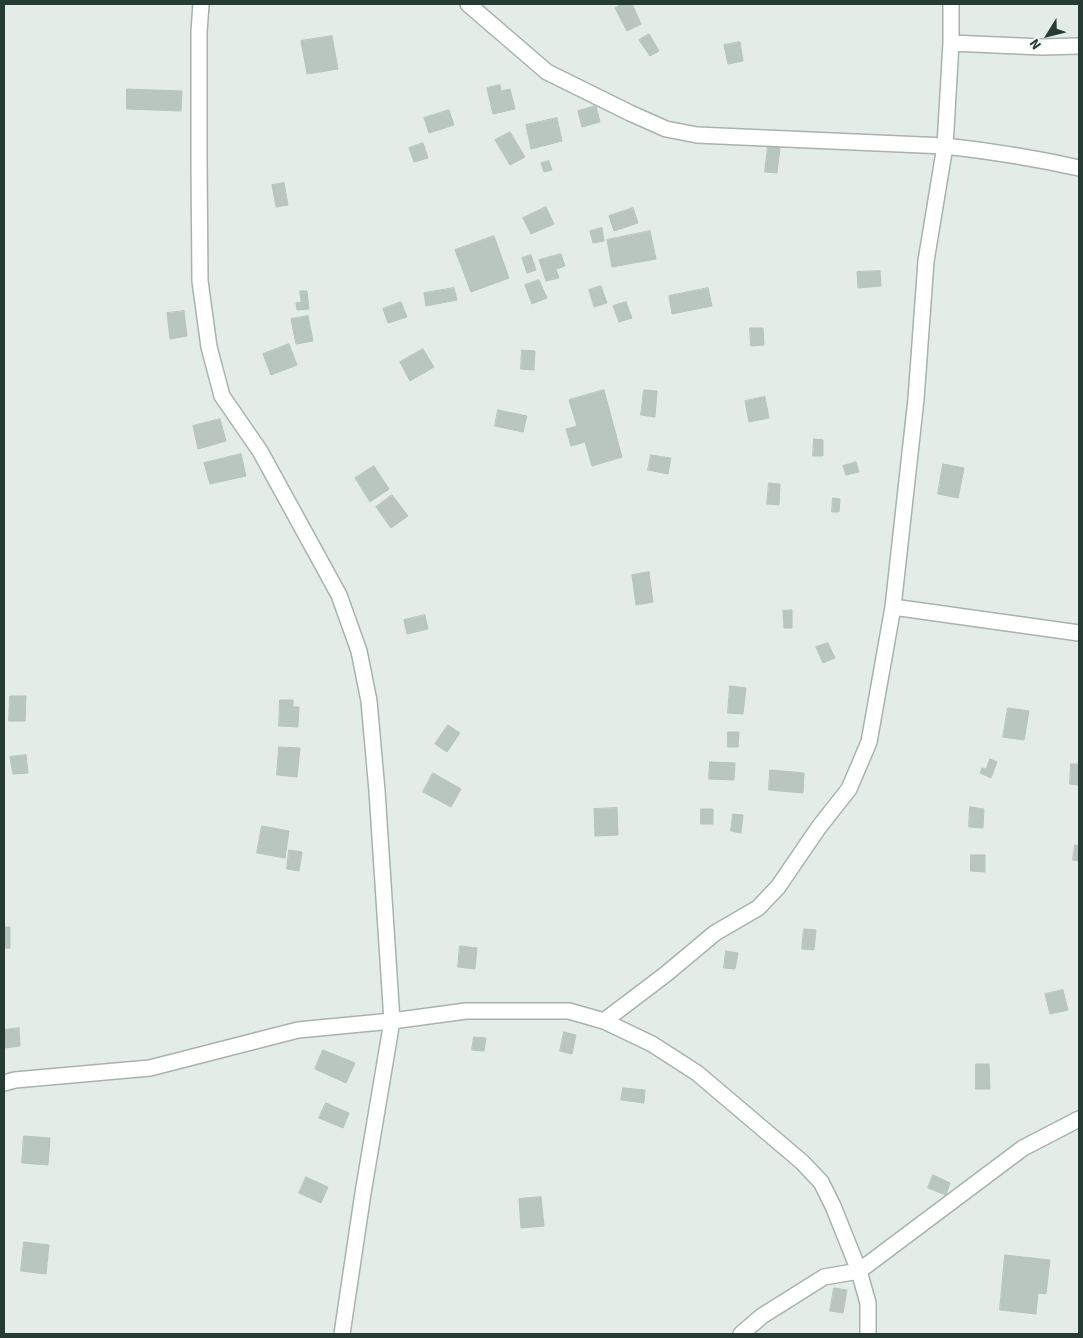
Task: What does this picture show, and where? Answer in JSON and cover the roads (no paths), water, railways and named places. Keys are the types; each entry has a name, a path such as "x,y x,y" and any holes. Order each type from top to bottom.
{"street":[{"path":"201,4 198,162 200,281 209,347 222,396 260,451 339,595 359,651 369,701 377,791 392,1021 363,1193 342,1334"},
{"path":"468,4 547,72 666,129 697,135 945,146 1038,159 1079,168"},
{"path":"604,1020 666,974 715,933 758,908 778,888 819,827 849,789 869,742 894,607 916,399 926,261 945,146 951,43 951,4"},
{"path":"951,43 1042,47 1079,46"},
{"path":"894,607 1079,633"},
{"path":"4,1083 15,1080 150,1068 298,1030 392,1021 466,1011 569,1010 604,1020 652,1044 696,1073 802,1162 821,1182 833,1206 859,1271 868,1303 868,1334"},
{"path":"741,1334 762,1316 824,1277 859,1271 1023,1148 1079,1119"}]}
